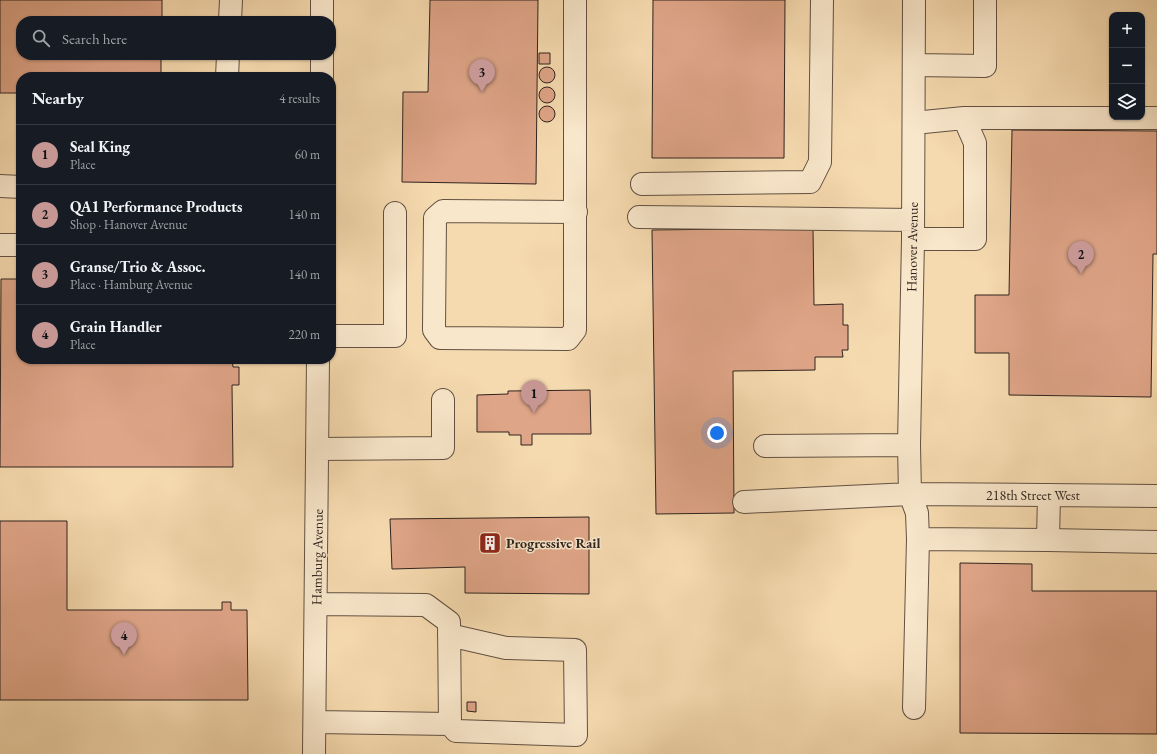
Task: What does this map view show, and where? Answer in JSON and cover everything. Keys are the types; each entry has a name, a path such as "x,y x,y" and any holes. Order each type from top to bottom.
{"street":[{"path":"230,16 231,0"},
{"path":"322,0 322,16"},
{"path":"575,0 576,212 575,330 568,339 440,338 434,330 435,218 443,211 576,212"},
{"path":"642,184 810,182 820,162 822,0"},
{"name":"Hanover Avenue","path":"914,0 913,229 909,445 910,494 917,513 918,540 914,708"},
{"path":"914,65 985,66 985,0"},
{"path":"227,72 228,60"},
{"path":"322,60 322,72"},
{"path":"914,123 964,118 1157,118"},
{"path":"639,217 913,229 975,239 975,143 964,118"},
{"path":"0,186 16,187"},
{"path":"336,336 395,336 396,214"},
{"path":"0,245 16,245"},
{"name":"Hamburg Avenue","path":"314,754 318,364"},
{"path":"318,449 443,448 443,400"},
{"path":"765,446 909,445"},
{"name":"218th Street West","path":"744,502 910,494 1157,496"},
{"path":"1048,540 1049,496"},
{"path":"918,540 1157,542"},
{"path":"316,604 426,605 449,622 449,635 450,724 456,732 576,735 575,650 506,648 449,635"},
{"path":"315,722 450,724"}],"building":[{"path":"0,0 162,0 162,16 16,16 16,60 161,60 161,72 16,72 16,93 0,93"},
{"path":"430,0 538,0 536,184 402,182 403,92 428,92"},
{"path":"653,0 785,0 784,158 652,158"},
{"path":"539,53 550,53 550,64 539,64"},
{"path":"547,67 553,69 555,75 553,81 547,83 541,81 539,75 541,69"},
{"path":"547,87 553,89 555,95 553,101 547,103 541,101 539,95 541,89"},
{"path":"547,106 554,111 555,114 550,121 547,122 540,117 539,114 544,107"},
{"path":"1012,130 1157,131 1157,254 1153,254 1151,397 1009,395 1009,353 975,353 975,295 1009,295"},
{"path":"813,228 814,305 843,304 843,325 848,325 848,350 842,350 843,357 815,357 815,370 733,371 734,513 656,514 652,230"},
{"path":"1,279 16,279 16,364 233,364 233,367 239,367 239,385 232,385 233,467 0,467"},
{"path":"590,390 591,434 532,434 532,445 521,445 521,435 509,435 509,432 477,432 477,395 508,394 508,391"},
{"name":"Progressive Rail","path":"589,517 589,594 465,593 465,567 392,569 390,519"},
{"path":"0,521 67,521 67,610 222,610 222,602 231,602 231,610 247,610 248,700 0,700"},
{"path":"960,563 1032,564 1032,591 1157,591 1157,734 960,733"},
{"path":"467,702 476,702 476,712 467,711"}],"place":[{"name":"Granse/Trio & Assoc.","path":"482,92"},
{"name":"QA1 Performance Products","path":"1081,274"},
{"name":"Seal King","path":"534,413"},
{"name":"Progressive Rail","path":"490,543"},
{"name":"Grain Handler","path":"124,655"}]}
